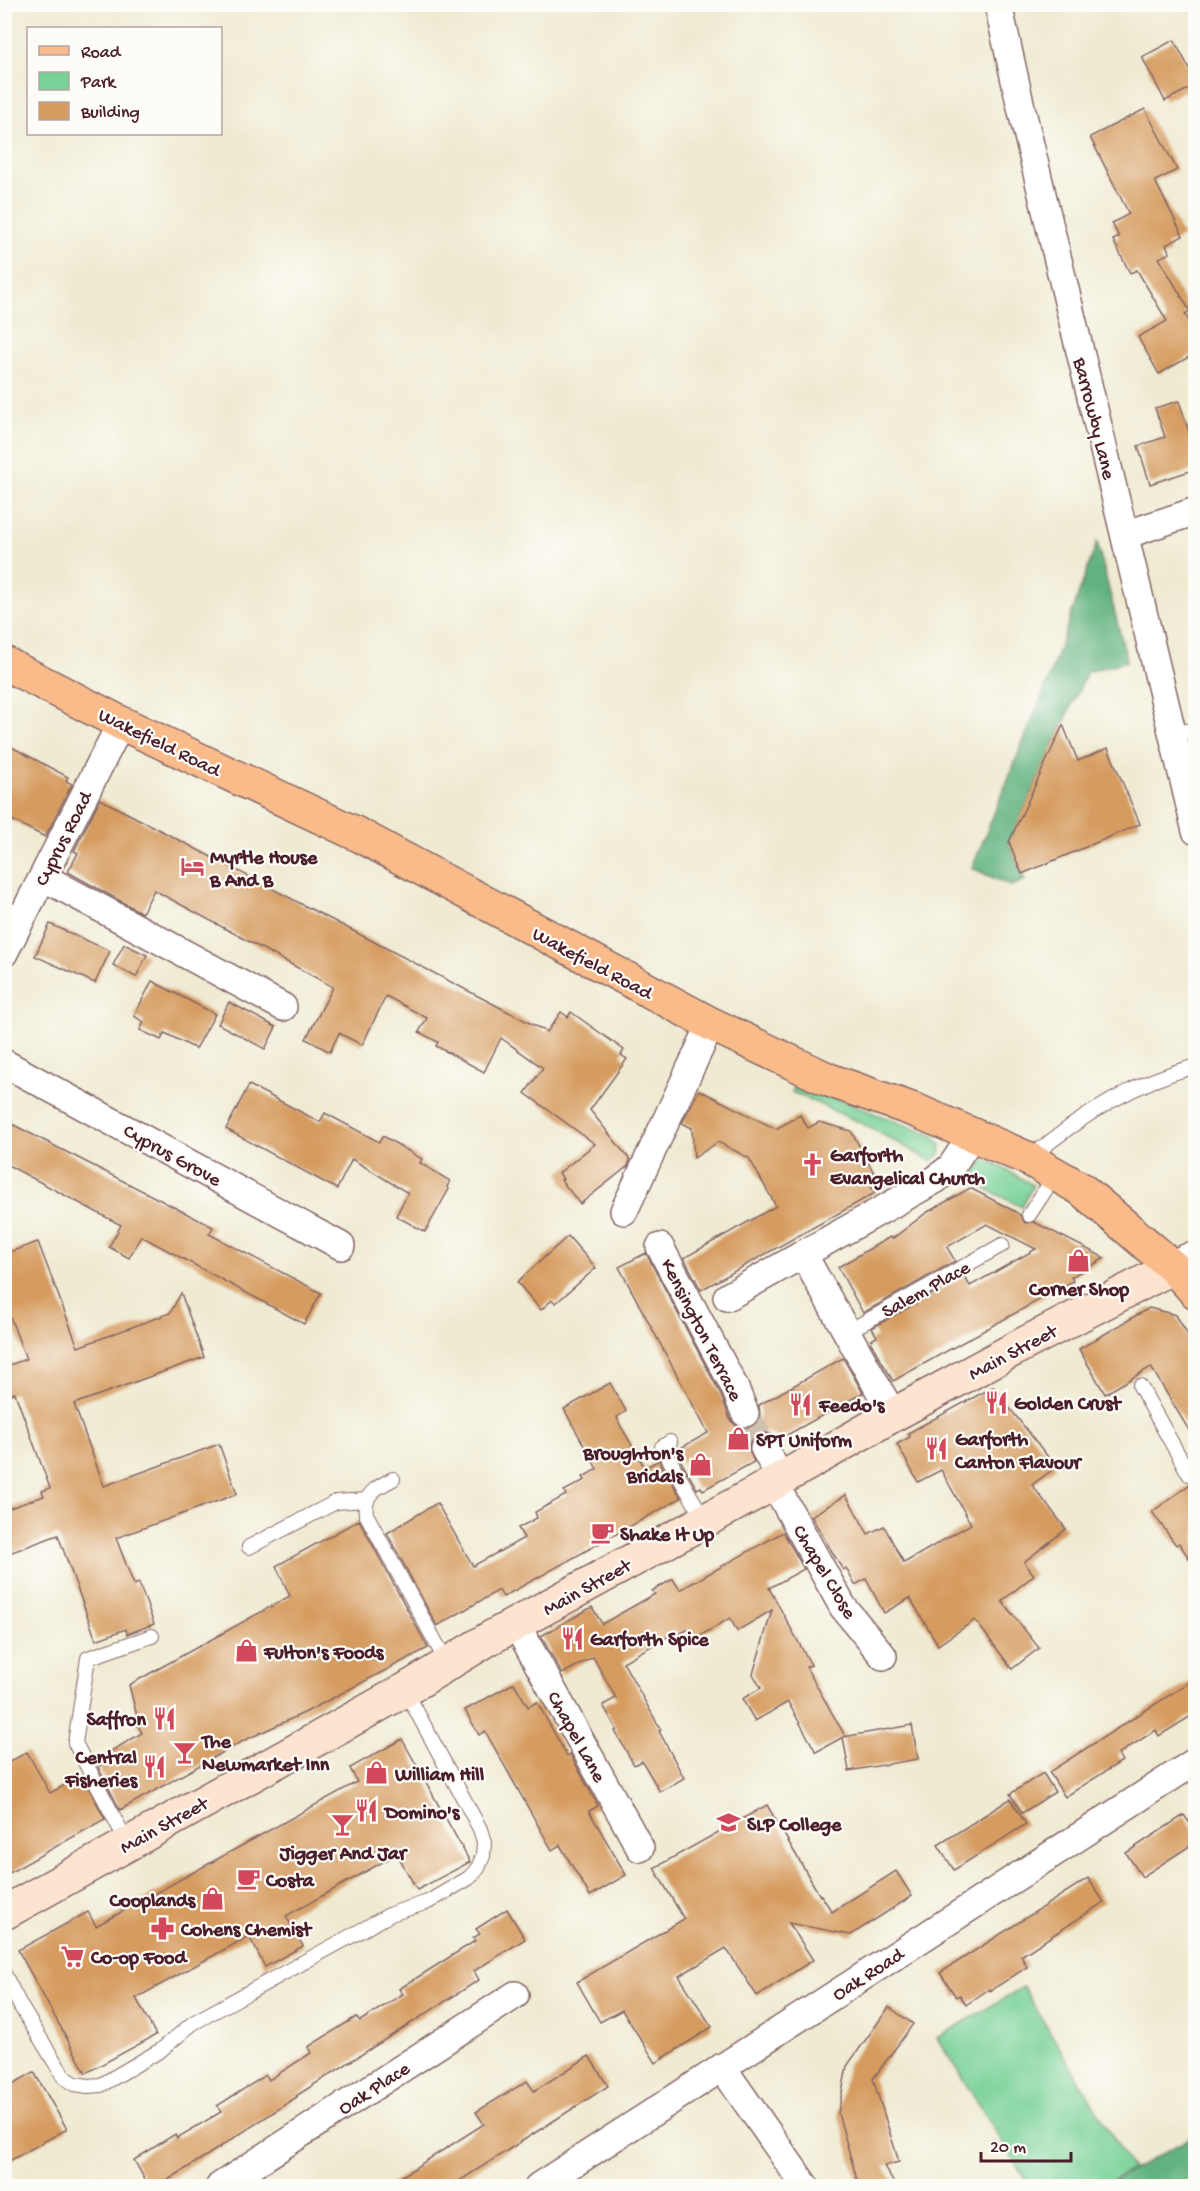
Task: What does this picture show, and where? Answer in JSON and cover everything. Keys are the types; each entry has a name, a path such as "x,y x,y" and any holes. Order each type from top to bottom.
{"main road":[{"name":"Wakefield Road","path":"4,663 120,723 359,835 711,1024 829,1080 917,1111 1042,1167 1081,1189 1184,1262 1196,1292"},
{"name":"Main Street","path":"4,1913 405,1689 516,1624 778,1481 893,1415 1020,1346 1184,1262"}],"street":[{"name":"Barrowby Lane","path":"998,4 1125,535 1184,732 1196,831"},
{"path":"1125,535 1196,512"},
{"name":"Cyprus Road","path":"4,953 14,912 43,877 120,723"},
{"path":"43,877 283,1007"},
{"path":"624,1211 711,1024"},
{"name":"Cyprus Grove","path":"4,1063 341,1246"},
{"path":"727,1297 935,1180 951,1167 972,1134"},
{"name":"Kensington Terrace","path":"660,1247 734,1386 745,1413"},
{"path":"803,1254 893,1415"},
{"path":"764,1448 778,1481"},
{"name":"Chapel Close","path":"778,1481 843,1607 883,1656"},
{"name":"Chapel Lane","path":"516,1624 640,1848"},
{"name":"Oak Road","path":"539,2187 1196,1761"},
{"name":"Oak Place","path":"229,2184 515,1995"},
{"path":"722,2067 805,2187"}],"lane":[{"path":"1029,1215 1042,1167 1060,1132 1089,1113 1152,1081 1196,1066"},
{"name":"Salem Place","path":"847,1332 1002,1245"},
{"path":"1140,1386 1189,1474 1196,1468"},
{"path":"670,1443 662,1447 705,1521"},
{"path":"393,1479 375,1488 367,1500 365,1507 369,1521 447,1663"},
{"path":"249,1547 336,1502 367,1500"},
{"path":"128,1844 75,1743 88,1658 152,1636"},
{"path":"4,1974 21,2007 64,2077 75,2084 101,2085 161,2050 193,2023 391,1914 428,1902 470,1878 478,1868 483,1856 484,1842 480,1829 405,1689"}],"green space":[{"path":"1097,542 1127,661 1087,672 1009,842 1025,880 1011,886 972,868 1047,683"},
{"path":"795,1083 934,1136 941,1145 940,1154 931,1161 861,1123 792,1092"},
{"path":"989,1160 1033,1185 1022,1207 970,1181 981,1163"},
{"path":"1023,1987 1132,2169 1104,2186 1030,2186 937,2038"},
{"path":"1195,2135 1195,2175 1176,2186 1104,2186"}],"building":[{"path":"1174,40 1196,85 1165,101 1142,57"},
{"path":"1145,109 1177,170 1155,181 1183,236 1166,245 1170,253 1159,258 1190,311 1185,314 1196,332 1196,353 1159,374 1138,337 1167,321 1137,270 1130,273 1113,240 1119,237 1112,223 1129,214 1090,137"},
{"path":"1179,401 1189,432 1196,430 1196,469 1150,484 1138,446 1165,437 1155,408"},
{"path":"1063,725 1078,761 1108,748 1140,824 1022,874 1009,842"},
{"path":"4,743 68,777 66,781 72,784 45,837 4,816"},
{"path":"100,799 547,1032 561,1012 568,1017 571,1012 624,1050 621,1055 627,1059 590,1110 630,1160 628,1166 580,1204 561,1180 563,1179 559,1173 595,1144 525,1093 543,1068 501,1038 484,1072 436,1046 438,1042 419,1032 427,1018 386,996 362,1045 339,1033 330,1052 306,1039 333,987 154,890 142,913 68,872 78,853 74,851"},
{"path":"50,924 110,951 95,983 35,956"},
{"path":"124,944 147,955 136,977 113,965"},
{"path":"152,981 215,1014 196,1049 165,1033 161,1040 140,1030 144,1022 134,1016"},
{"path":"229,1002 276,1027 265,1049 218,1024"},
{"path":"249,1085 320,1122 325,1113 379,1142 383,1136 422,1159 420,1163 450,1181 447,1187 449,1189 425,1232 396,1216 408,1193 352,1159 337,1189 226,1129"},
{"path":"699,1090 776,1129 800,1115 808,1128 819,1122 851,1131 879,1182 871,1187 875,1193 701,1290 684,1258 776,1206 749,1158 718,1142 694,1158 692,1128 682,1123"},
{"path":"4,1120 213,1227 209,1234 321,1293 304,1324 141,1236 129,1258 109,1247 121,1225 4,1163"},
{"path":"970,1188 1014,1211 1025,1223 1034,1222 1105,1258 1071,1277 1073,1281 893,1381 871,1343 871,1340 877,1337 872,1328 964,1276 970,1286 1036,1249 987,1224 947,1247 955,1261 863,1313 838,1267 890,1237 892,1239 926,1213"},
{"path":"568,1236 596,1268 556,1303 552,1300 541,1310 517,1282"},
{"path":"38,1242 78,1347 170,1313 181,1293 204,1357 74,1404 104,1486 219,1444 237,1494 116,1538 134,1585 139,1583 154,1624 127,1634 126,1629 96,1640 58,1535 4,1555 4,1510 44,1496 42,1491 50,1488 15,1393 4,1396 4,1367 26,1359 4,1301 4,1254"},
{"path":"646,1253 720,1393 730,1419 736,1426 743,1429 751,1427 757,1423 760,1416 759,1405 843,1358 863,1393 778,1440 765,1432 756,1435 751,1439 748,1447 754,1462 703,1490 701,1487 697,1489 675,1451 708,1433 619,1267"},
{"path":"1149,1308 1176,1315 1196,1348 1196,1442 1151,1367 1105,1394 1079,1349"},
{"path":"610,1383 626,1411 617,1417 619,1423 645,1468 659,1460 681,1498 503,1597 499,1590 437,1626 387,1533 437,1503 473,1566 524,1538 518,1528 537,1518 535,1512 566,1495 564,1491 585,1480 583,1477 597,1469 564,1409"},
{"path":"993,1387 1056,1467 1032,1485 1066,1529 1024,1562 1034,1575 1002,1601 1039,1648 1012,1669 975,1620 938,1645 910,1598 884,1613 866,1579 855,1585 846,1568 843,1570 811,1516 846,1495 868,1534 884,1526 904,1563 971,1524 941,1470 918,1482 897,1444 910,1437 908,1433"},
{"path":"1196,1480 1196,1569 1179,1543 1176,1545 1152,1512"},
{"path":"359,1520 428,1648 304,1713 243,1741 120,1810 98,1767 104,1763 101,1757 142,1733 134,1718 137,1716 129,1685 290,1596 276,1566"},
{"path":"783,1532 804,1569 769,1588 811,1665 806,1667 845,1736 816,1752 788,1702 755,1721 742,1699 761,1688 753,1674 772,1610 737,1631 730,1618 695,1639 689,1629 677,1635 676,1632 623,1662 661,1730 659,1731 684,1778 660,1792 642,1761 634,1765 615,1731 617,1730 603,1705 616,1698 593,1657 562,1674 541,1636 592,1607 602,1624 655,1594 652,1591 673,1579 680,1590"},
{"path":"1196,1678 1196,1713 1159,1736 1156,1730 1118,1754 1122,1761 1065,1797 1049,1772"},
{"path":"514,1683 528,1707 537,1702 567,1756 570,1754 598,1806 589,1811 626,1875 590,1896 560,1845 552,1850 485,1731 479,1735 465,1710"},
{"path":"912,1725 918,1759 849,1771 843,1737"},
{"path":"402,1739 470,1862 417,1890 397,1854 286,1916 303,1946 265,1967 249,1936 136,1998 156,2035 86,2073 18,1950 88,1912 96,1926 357,1782 350,1768"},
{"path":"27,1752 50,1793 82,1776 105,1819 4,1876 4,1765"},
{"path":"1043,1773 1055,1792 1022,1813 1010,1794"},
{"path":"1010,1799 1026,1824 954,1870 938,1845"},
{"path":"767,1805 820,1896 832,1912 896,1871 912,1896 851,1935 789,1923 813,1960 757,1996 726,1948 679,1976 712,2027 656,2063 622,2010 600,2022 577,1982 684,1919 654,1868"},
{"path":"1184,1815 1196,1832 1196,1842 1142,1877 1126,1853"},
{"path":"1088,1878 1104,1902 1021,1956 1027,1967 990,1991 989,1989 966,2005 960,1995 956,1997 940,1973"},
{"path":"507,1909 525,1939 474,1971 479,1980 157,2187 149,2187 134,2160 175,2134 177,2138 221,2112 217,2106 266,2075 269,2080 311,2053 308,2047 356,2017 360,2021 403,1994 399,1989 475,1941 473,1938 480,1934 476,1929"},
{"path":"889,2007 913,2024 873,2079 899,2162 884,2166 896,2187 859,2187 838,2113 847,2066"},
{"path":"589,2056 608,2086 450,2187 385,2187 484,2124 476,2112 527,2081 534,2091"},
{"path":"34,2072 67,2129 4,2164 4,2089"}],"tunnel":[{"path":"745,1413 764,1448"}],"place":[{"name":"Myrtle House B And B","path":"192,867"},
{"name":"Garforth Evangelical Church","path":"812,1165"},
{"name":"Corner Shop","path":"1079,1261"},
{"name":"Golden Crust","path":"996,1402"},
{"name":"Feedo's","path":"801,1404"},
{"name":"SPT Uniform","path":"738,1439"},
{"name":"Garforth Canton Flavour","path":"937,1449"},
{"name":"Broughton's Bridals","path":"701,1464"},
{"name":"Shake It Up","path":"602,1533"},
{"name":"Garforth Spice","path":"572,1638"},
{"name":"Fulton's Foods","path":"246,1651"},
{"name":"Saffron","path":"164,1718"},
{"name":"The Newmarket Inn","path":"184,1752"},
{"name":"Central Fisheries","path":"155,1767"},
{"name":"William Hill","path":"377,1773"},
{"name":"Domino's","path":"367,1811"},
{"name":"SLP College","path":"729,1823"},
{"name":"Jigger And Jar","path":"343,1825"},
{"name":"Costa","path":"248,1879"},
{"name":"Cooplands","path":"213,1899"},
{"name":"Cohens Chemist","path":"163,1928"},
{"name":"Co-op Food","path":"73,1956"}]}
